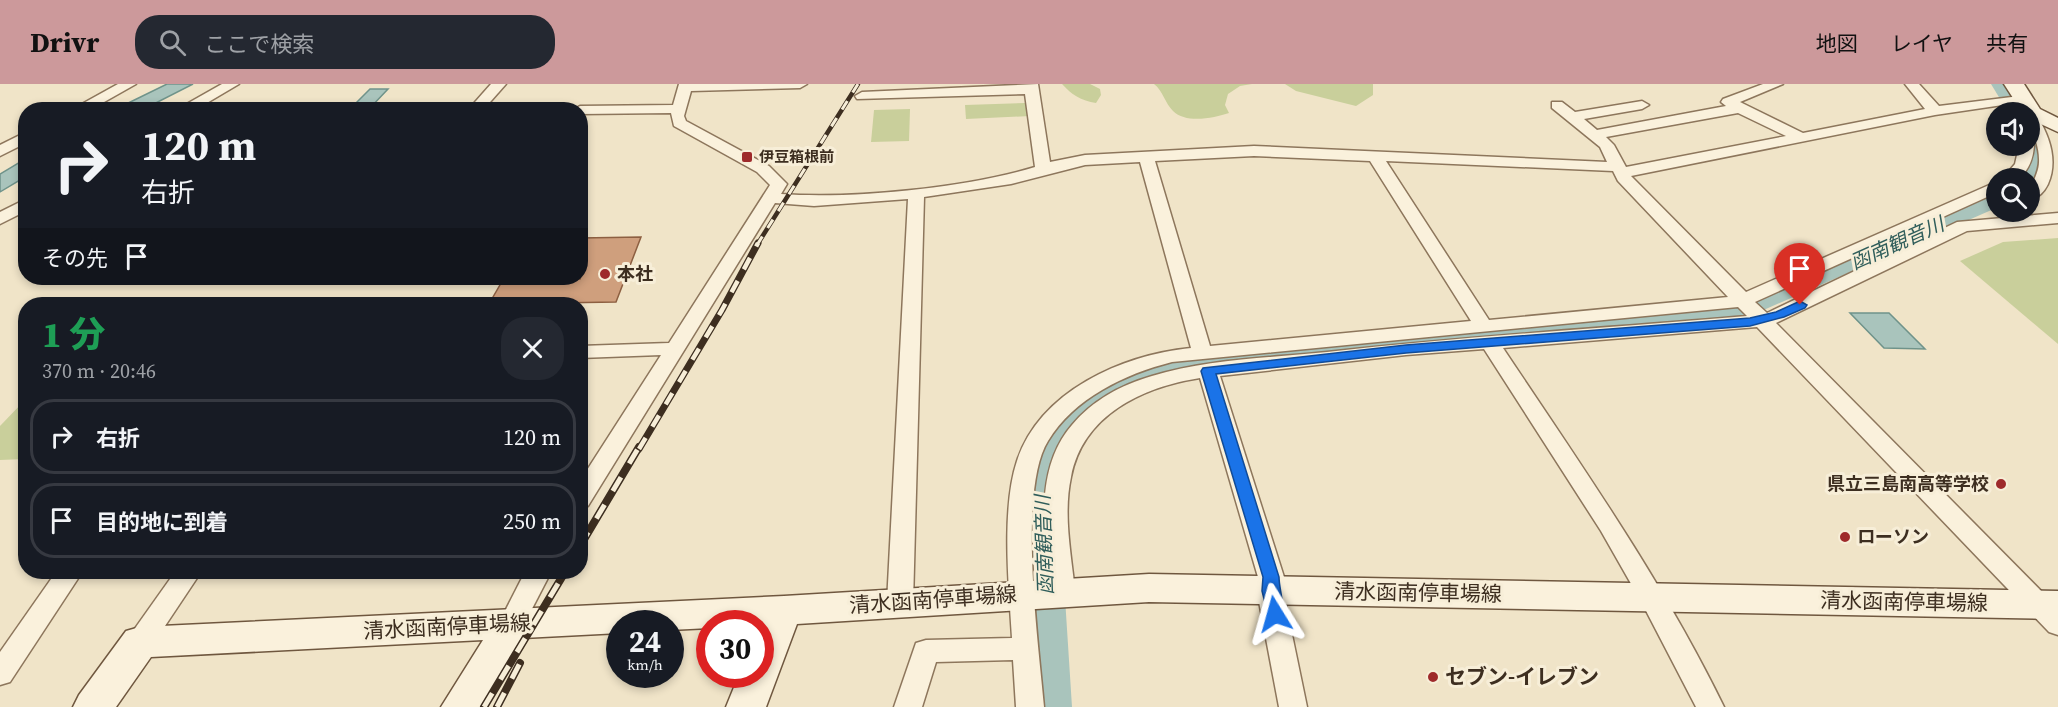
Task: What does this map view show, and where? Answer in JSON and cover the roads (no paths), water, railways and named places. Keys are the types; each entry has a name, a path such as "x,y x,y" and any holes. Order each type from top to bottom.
{"main road":[{"path":"2040,115 2058,126"},
{"name":"清水函南停車場線","path":"140,642 784,610 1044,592 1145,588 1653,598 2052,611"},
{"path":"774,635 784,610"},
{"path":"461,707 487,669 512,623"},
{"path":"93,707 140,642"},
{"path":"747,707 754,688"}],"street":[{"path":"94,102 129,84"},
{"path":"198,102 232,84"},
{"path":"482,102 499,84"},
{"path":"588,487 779,184 763,170 679,123 679,109 686,85 800,84"},
{"path":"1776,84 1728,102 1802,138"},
{"path":"1912,84 1935,111"},
{"path":"862,96 1032,87 1043,169"},
{"path":"1642,105 1564,111 1595,135 1611,151 1619,170 1742,301 2052,611"},
{"path":"1595,135 1740,108"},
{"path":"771,198 814,201 916,193 1011,179 1085,160 1254,151 1619,170 1802,138 1935,111 1986,108"},
{"path":"588,110 679,109"},
{"path":"2040,132 2053,155 2054,166 2040,187"},
{"path":"0,151 18,141"},
{"path":"1146,157 1205,362 1271,577 1270,591 1293,707"},
{"path":"1375,157 1653,598 1710,707"},
{"path":"1030,707 1027,649 1044,592 1057,533 1036,442 1070,402 1124,368 1171,356 1205,362 1487,334 1742,301 1986,191"},
{"path":"900,603 916,193"},
{"path":"0,219 18,209"},
{"path":"1487,334 1762,321 1780,315 1986,216"},
{"path":"1969,225 2058,218"},
{"path":"588,352 674,349"},
{"path":"1044,592 1021,497 1064,457 1072,442 1104,406 1143,384 1185,373 1205,362"},
{"path":"0,674 65,579"},
{"path":"140,642 183,579"},
{"path":"512,623 534,579"},
{"path":"909,707 926,651 1027,649"}],"water":[{"path":"167,84 193,84 158,102 130,102"},
{"path":"370,89 388,89 376,102 357,102"},
{"path":"18,163 18,181 0,192 0,174"},
{"path":"1850,313 1889,313 1925,349 1884,348"}],"waterway":[{"name":"函南観音川","path":"2002,84 2013,102"},
{"name":"函南観音川","path":"2036,168 2038,156"},
{"name":"函南観音川","path":"1050,707 1040,489 1053,451 1071,419 1094,398 1140,375 1188,364 1741,311 1986,203"}],"railway":[{"path":"757,245 858,84"},
{"path":"639,449 722,310 758,243"},
{"path":"588,533 639,447"},
{"path":"484,707 561,579"},
{"path":"497,707 520,663"}],"place":[{"name":"伊豆箱根前","path":"747,157"},
{"name":"本社","path":"605,274"},
{"name":"県立三島南高等学校","path":"2001,484"},
{"name":"ローソン","path":"1845,537"},
{"name":"セブン-イレブン","path":"1433,677"}]}
